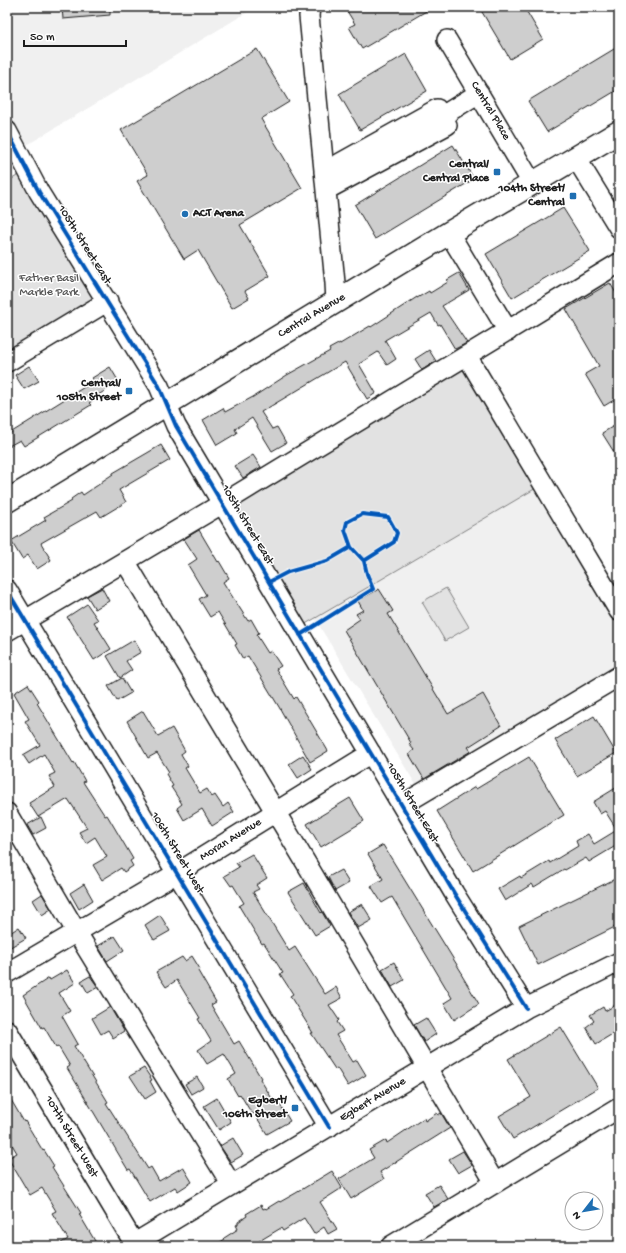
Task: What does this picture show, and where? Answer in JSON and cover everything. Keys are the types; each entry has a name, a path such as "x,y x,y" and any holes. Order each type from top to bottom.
{"main road":[{"name":"Central Avenue","path":"7,501 449,233 619,132"}],"street":[{"path":"310,7 309,16 336,302"},
{"name":"Central Place","path":"447,40 532,183"},
{"path":"325,181 437,109 442,116 479,93"},
{"name":"105th Street East","path":"7,131 39,192 108,301 159,386 176,426 458,899 526,1008"},
{"path":"576,158 619,228"},
{"path":"449,233 508,331"},
{"path":"7,631 223,504 619,263"},
{"path":"7,362 108,301"},
{"path":"467,356 619,611"},
{"path":"125,561 275,813 312,872 495,1183"},
{"name":"106th Street West","path":"7,590 329,1127"},
{"path":"402,805 619,676"},
{"name":"Moran Avenue","path":"7,973 76,931 177,873 371,753"},
{"path":"7,813 76,931 232,1184"},
{"name":"Egbert Avenue","path":"132,1245 526,1008 619,962"},
{"name":"107th Street West","path":"7,1030 132,1245"},
{"path":"391,1246 619,1108"}],"shaded area":[{"path":"7,7 256,7 7,157"},
{"path":"539,482 619,616 619,671 419,790 314,617"}],"green space":[{"name":"Father Basil Markle Park","path":"27,170 108,301 7,362 7,182"},
{"path":"467,356 543,484 297,629 225,508"},
{"path":"446,588 469,627 445,641 422,602"}],"building":[{"path":"62,7 110,7 110,15 63,19"},
{"path":"353,7 433,7 362,49 349,27 355,24 347,11"},
{"path":"479,7 524,7 543,39 510,59"},
{"path":"619,46 619,89 547,132 528,101"},
{"path":"257,49 289,102 261,119 302,188 240,225 270,276 245,291 249,298 232,308 198,250 184,259 137,181 148,175 121,130"},
{"path":"406,54 427,91 360,130 339,94"},
{"path":"453,145 474,179 375,239 355,205"},
{"path":"563,208 590,251 512,298 486,254"},
{"path":"459,273 469,290 442,306 467,343 455,349 440,324 438,325 431,313 385,340 396,359 387,365 378,352 359,364 376,393 367,399 345,362 261,412 272,429 277,427 286,443 272,451 252,418 235,429 237,433 217,445 203,420 223,408 225,412 253,397 287,375 330,351 329,349 370,326 371,327 417,297 429,291 430,293"},
{"path":"610,283 619,298 619,397 604,406 585,374 599,366 566,309"},
{"path":"429,350 436,361 422,370 415,359"},
{"path":"29,366 39,381 24,389 15,375"},
{"path":"110,367 119,382 95,397 96,398 89,403 91,405 24,446 20,440 7,447 7,435 94,381 92,378"},
{"path":"619,423 619,460 602,433"},
{"path":"161,445 170,460 119,490 126,502 101,517 97,511 41,543 51,560 37,569 28,555 22,559 11,541 46,520 44,517 72,501 71,499 81,492 83,495 113,473"},
{"path":"253,455 261,467 243,478 235,466"},
{"path":"199,530 229,578 223,582 248,621 251,619 259,633 256,634 268,653 271,651 281,666 276,669 294,699 296,697 328,751 310,762 248,656 243,659 235,645 237,644 218,612 210,617 199,599 206,595 188,565 197,559 184,539"},
{"path":"102,588 109,601 95,609 87,596"},
{"path":"379,589 393,611 388,614 448,714 483,694 501,726 468,747 471,751 424,779 409,754 414,750 409,744 411,743 344,630 360,619 356,614 363,610 358,601"},
{"path":"87,604 98,620 94,622 111,649 94,660 67,617"},
{"path":"134,640 141,652 126,661 132,670 120,678 107,656"},
{"path":"122,678 131,693 117,701 108,686"},
{"path":"28,684 39,701 37,703 85,781 83,782 105,816 107,815 133,859 130,861 133,866 124,872 121,868 102,880 93,865 107,857 95,837 86,843 79,832 87,828 68,799 38,817 29,803 55,787 49,776 55,773 44,754 29,764 23,755 40,745 25,721 29,719 14,693"},
{"path":"143,711 158,736 172,728 185,751 181,754 188,766 185,768 200,793 207,789 212,797 215,795 223,807 228,803 234,812 212,826 202,809 184,820 177,808 182,804 171,787 173,786 166,774 169,772 157,753 148,758 127,721"},
{"path":"594,716 616,753 577,776 555,740"},
{"path":"303,755 312,769 298,778 289,764"},
{"path":"529,757 564,815 473,871 437,811 475,787 476,789"},
{"path":"619,786 619,844 589,862 586,858 534,887 532,884 505,901 498,889 520,876 521,878 549,861 550,863 578,846 576,841 588,834 594,844 617,830 605,811 600,814 593,802"},
{"path":"350,798 364,821 321,847 307,824"},
{"path":"41,817 46,828 33,835 27,825"},
{"path":"383,845 462,973 461,974 479,1004 454,1020 444,1003 452,998 392,897 382,903 371,886 383,879 368,854"},
{"path":"252,854 267,878 256,885 259,889 253,892 289,951 295,947 325,994 336,987 342,998 329,1005 339,1020 337,1022 343,1031 336,1035 353,1062 357,1060 366,1075 348,1086 337,1068 335,1069 311,1033 313,1033 290,996 293,994 280,974 283,973 264,943 262,944 239,906 244,903 233,885 231,886 224,876 239,867 236,863"},
{"path":"341,870 349,883 335,891 328,877"},
{"path":"619,877 619,925 538,965 519,926"},
{"path":"304,883 330,926 315,935 288,892"},
{"path":"84,884 93,900 79,909 70,893"},
{"path":"42,894 51,909 42,915 33,900"},
{"path":"362,904 372,920 358,928 348,912"},
{"path":"160,915 170,931 154,940 145,925"},
{"path":"19,927 26,938 7,949 7,935"},
{"path":"115,936 124,950 107,961 98,946"},
{"path":"192,956 200,969 198,971 216,1002 211,1005 234,1044 239,1041 276,1105 279,1103 290,1121 267,1134 254,1113 252,1114 240,1094 238,1096 228,1079 236,1074 224,1054 207,1064 198,1050 211,1041 198,1019 200,1018 177,980 166,987 156,972 182,957 185,961"},
{"path":"394,962 404,980 392,987 382,969"},
{"path":"67,970 75,983 59,993 70,1011 62,1016 78,1044 74,1046 108,1102 106,1103 148,1169 151,1167 159,1181 183,1167 192,1182 178,1191 175,1187 150,1202 130,1169 128,1170 67,1068 70,1066 58,1046 56,1047 44,1027 42,1028 23,995 49,978 50,980"},
{"path":"90,976 98,987 88,993 81,981"},
{"path":"619,1003 619,1030 596,1044 586,1027 594,1021 590,1015 603,1007 605,1011"},
{"path":"110,1007 124,1031 113,1038 108,1030 101,1034 92,1018"},
{"path":"426,1018 436,1034 424,1042 414,1025"},
{"path":"561,1027 598,1088 513,1139 499,1116 531,1097 508,1059"},
{"path":"144,1068 152,1080 150,1081 156,1092 145,1099 130,1076"},
{"path":"197,1077 203,1087 191,1094 185,1084"},
{"path":"7,1093 24,1122 25,1121 54,1166 52,1167 81,1213 79,1214 98,1246 56,1246 68,1239 52,1213 56,1211 42,1188 30,1195 8,1158 17,1153 7,1136"},
{"path":"217,1098 231,1122 219,1130 204,1106"},
{"path":"437,1113 438,1115 441,1113 450,1128 380,1172 384,1179 351,1199 339,1179 374,1158 369,1150 386,1140 387,1143 424,1118 425,1121"},
{"path":"233,1138 243,1155 231,1162 220,1146"},
{"path":"463,1151 472,1165 458,1173 449,1159"},
{"path":"332,1171 342,1188 320,1202 337,1229 328,1234 324,1227 314,1234 304,1218 283,1231 281,1228 251,1246 214,1246 238,1229 236,1225 247,1216 246,1214 261,1205 263,1209 266,1209 279,1201 280,1202"},
{"path":"439,1185 448,1199 434,1207 425,1193"}],"cycle path":[{"path":"7,131 39,192 159,386 176,426 454,893 526,1008"},
{"path":"269,582 288,572 327,561 351,547 345,530 347,522 362,514 388,517 397,533 394,542 364,561 351,547"},
{"path":"300,635 373,589 364,561"},
{"path":"7,590 329,1127"}],"place":[{"name":"Central/ Central Place","path":"497,172"},
{"name":"104th Street/ Central","path":"573,196"},
{"name":"ACT Arena","path":"185,214"},
{"name":"Central/ 105th Street","path":"129,391"},
{"name":"Egbert/ 106th Street","path":"295,1108"}]}
